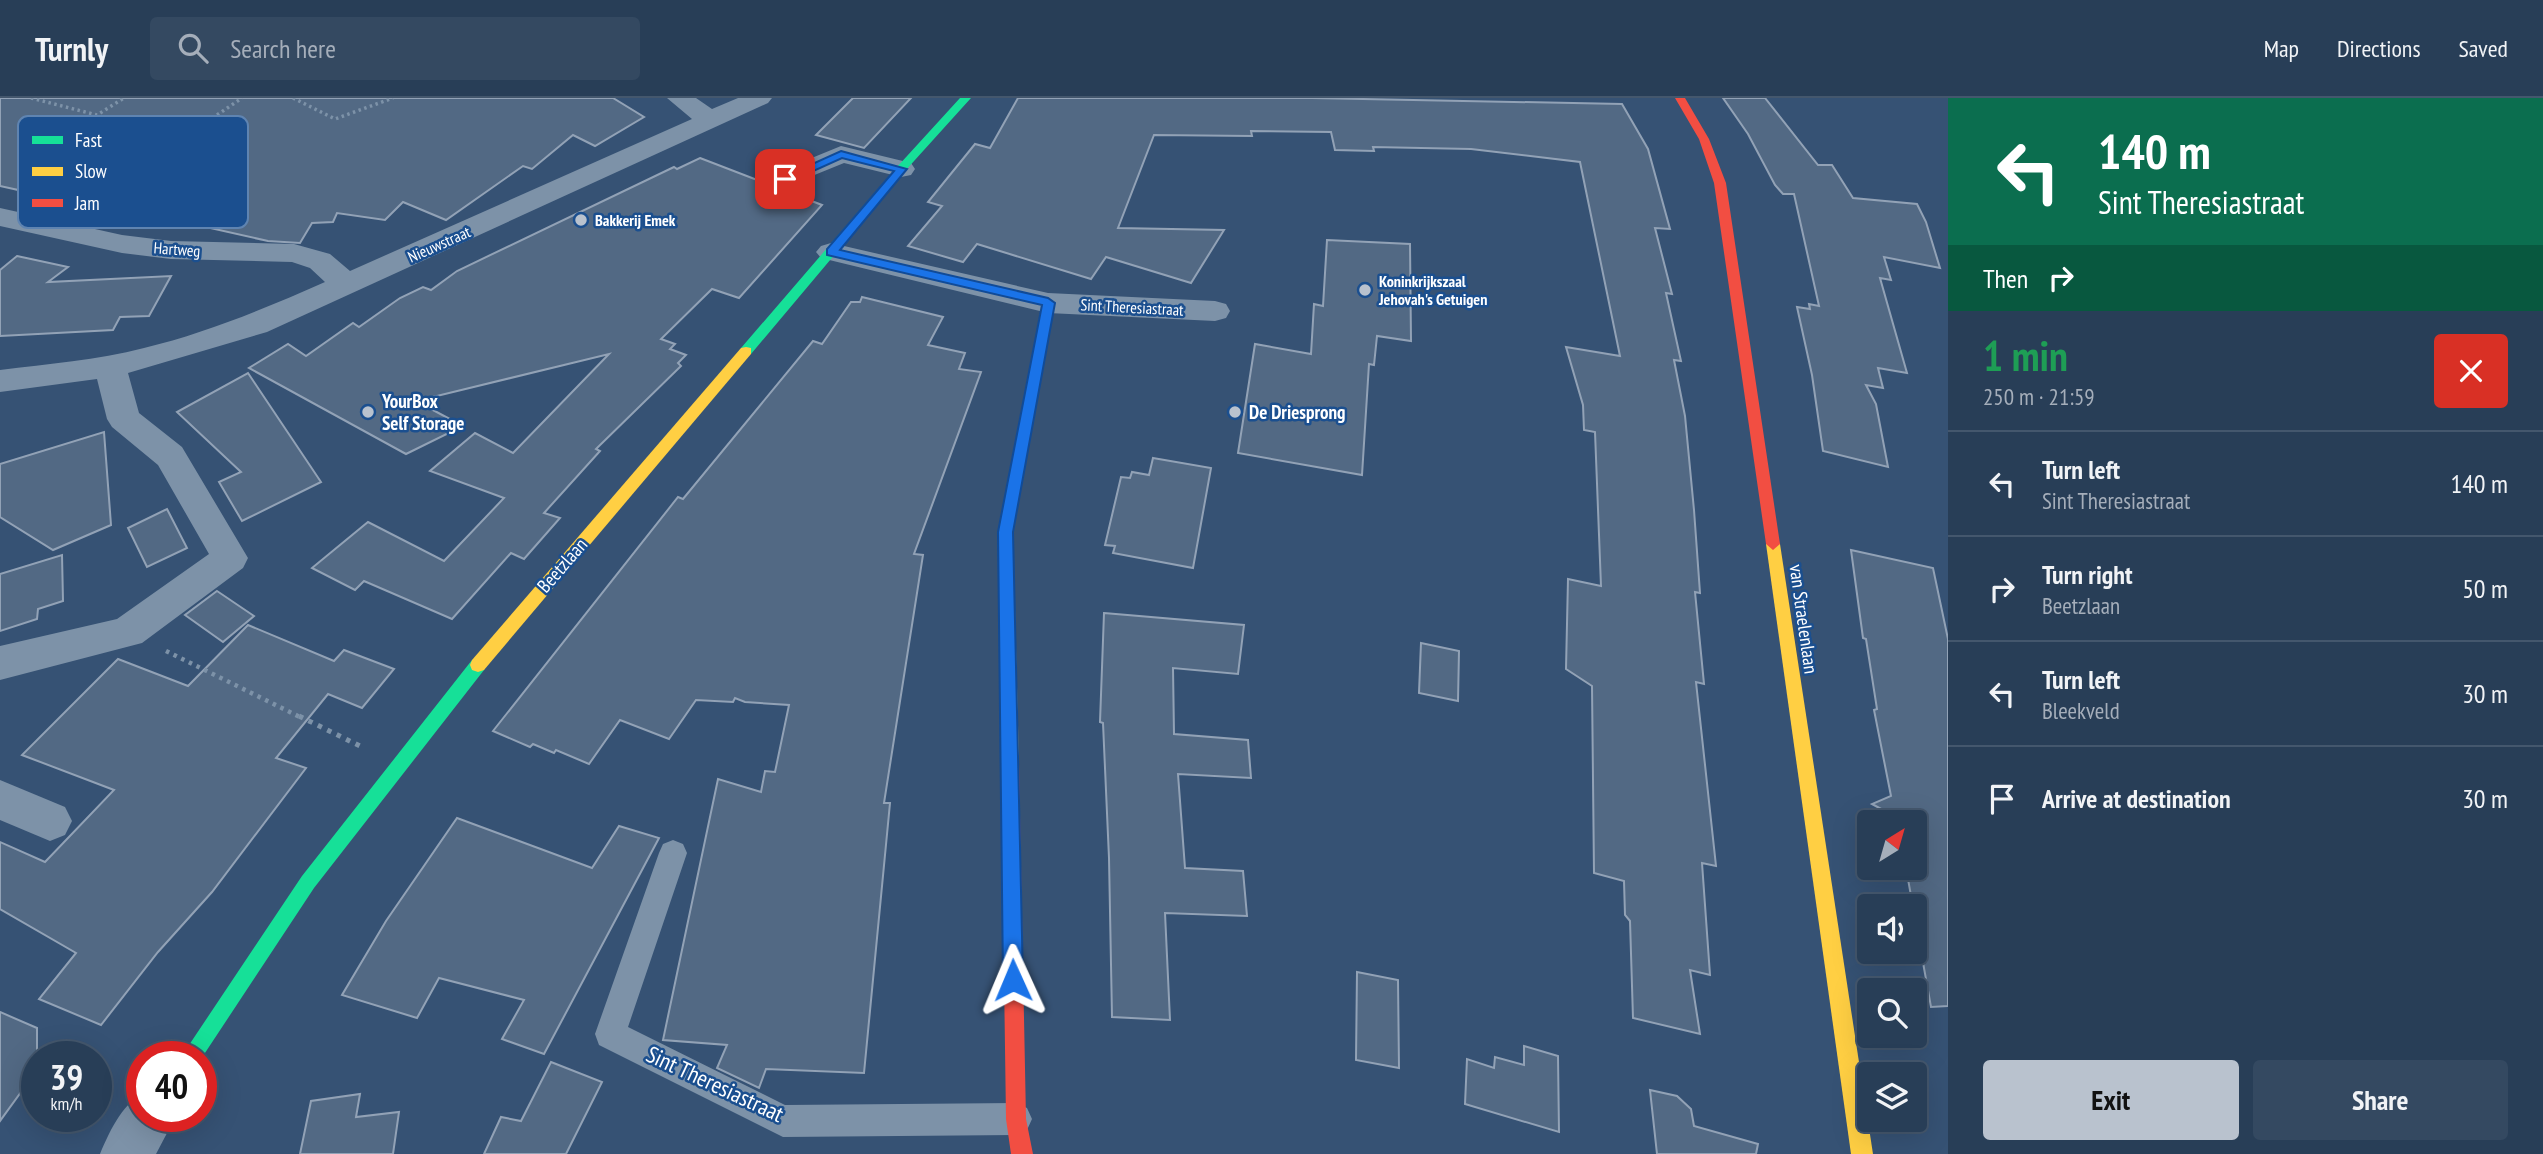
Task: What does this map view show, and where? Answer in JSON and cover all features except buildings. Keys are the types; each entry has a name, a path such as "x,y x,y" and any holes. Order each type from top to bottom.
{"street":[{"path":"680,98 710,120"},
{"name":"Nieuwstraat","path":"0,381 145,359 256,325 759,98"},
{"name":"Beetzlaan","path":"202,1041 308,882 447,702 901,169 966,98"},
{"name":"van Straelenlaan","path":"1680,98 1696,120 1711,153 1720,183 1862,1154"},
{"path":"785,179 841,154 901,169"},
{"name":"Hartweg","path":"0,217 18,221"},
{"name":"Hartweg","path":"51,228 122,244 171,250 294,253 320,261 348,285"},
{"name":"Sint Theresiastraat","path":"831,252 1048,303 1215,311"},
{"path":"1022,1154 1016,1119 1006,532 1048,303"},
{"path":"0,663 128,632 230,558 170,456 124,419 110,365"},
{"path":"0,799 50,821"},
{"path":"126,1154 140,1132"}],"lane":[{"name":"Sint Theresiastraat","path":"673,853 610,1034 783,1121 1016,1119"}],"path":[{"path":"32,98 97,115 124,98"},
{"path":"216,116 242,98"},
{"path":"293,98 335,120 393,98"},
{"path":"128,632 398,765"}],"traffic: fast":[{"path":"746,351 901,169 966,98"},
{"path":"202,1041 308,882 478,665"}],"traffic: slow":[{"path":"1010,764 1006,532 1048,303"},
{"path":"478,665 746,351"},
{"path":"1773,544 1862,1154"}],"traffic: jam":[{"path":"1680,98 1704,139 1720,183 1773,544"},
{"path":"1010,764 1016,1119 1022,1154"}],"place":[{"name":"Bakkerij Emek","path":"581,220"},
{"name":"Koninkrijkszaal Jehovah's Getuigen","path":"1365,290"},
{"name":"YourBox Self Storage","path":"368,412"},
{"name":"De Driesprong","path":"1235,412"}],"route":[{"path":"785,179 841,154 901,169 831,252 1048,303 1006,532 1004,585 1013,980"}]}
